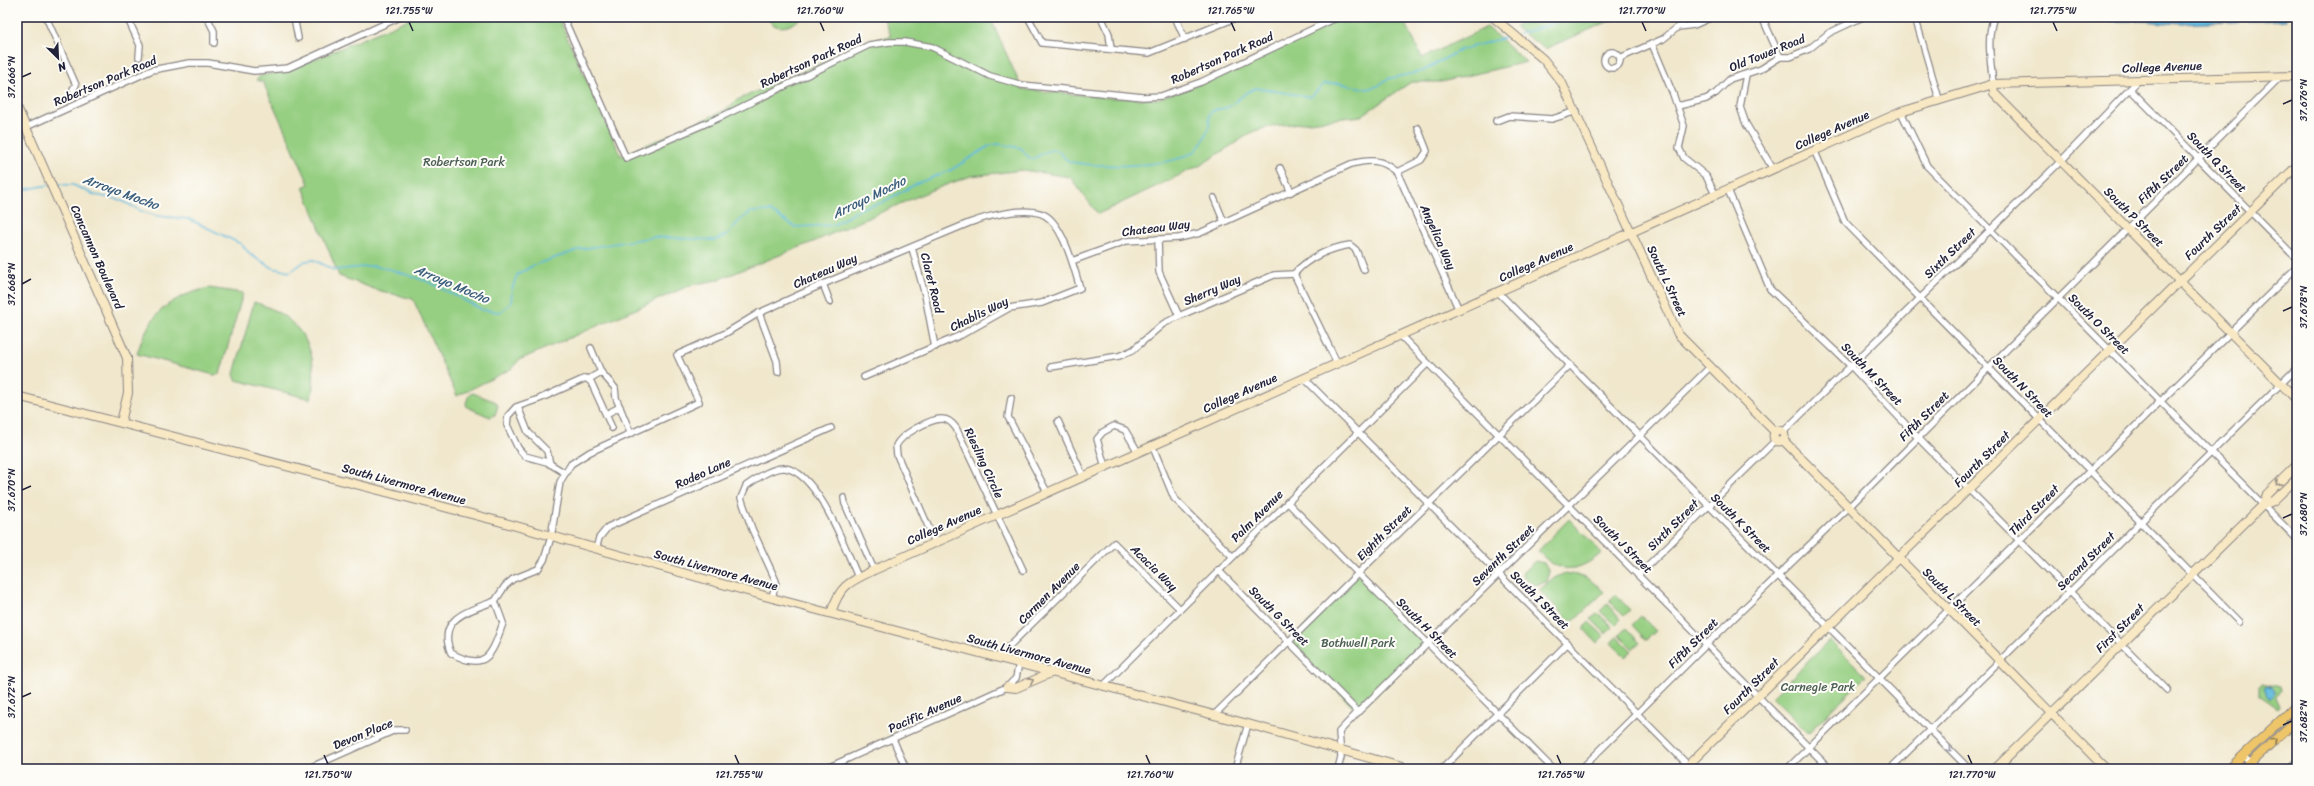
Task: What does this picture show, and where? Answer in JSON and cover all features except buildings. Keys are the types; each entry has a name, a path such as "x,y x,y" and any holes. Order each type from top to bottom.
{"main road":[{"name":"South L Street","path":"1493,17 1553,70 1562,83 1678,334 2106,769"},
{"name":"College Avenue","path":"831,613 836,596 846,583 858,577 1152,445 1459,310 1715,194 1728,190 1773,169 1815,152 1901,112 1939,98 1993,84 2297,76"},
{"name":"South P Street","path":"1993,84 1994,93 2129,228 2179,281 2297,400"},
{"name":"Concannon Boulevard","path":"17,107 127,358 128,394 121,422"},
{"name":"Fourth Street","path":"1688,768 1758,696 2297,166"},
{"name":"South Livermore Avenue","path":"17,396 507,524 772,598 1248,724 1409,769"},
{"name":"First Street","path":"1995,769 2262,505 2267,494 2297,465"},
{"name":"First Street","path":"2262,505 2273,501 2297,478"},
{"path":"1007,687 1016,688 1054,672"},
{"path":"2229,769 2297,705"},
{"path":"2244,769 2297,719"}],"street":[{"path":"46,17 76,85 73,89"},
{"path":"127,17 140,45 138,57"},
{"path":"207,17 214,31 214,43"},
{"path":"294,17 298,38"},
{"name":"Robertson Park Road","path":"26,127 152,70 189,63 208,63 254,71 288,68 400,17"},
{"name":"Robertson Park Road","path":"563,17 626,158 723,116 870,45 905,42 932,47 990,76 1022,85 1143,97 1161,96 1201,82 1338,17"},
{"path":"1028,17 1042,43 1149,53 1238,17"},
{"path":"1101,17 1109,34 1111,49"},
{"path":"1175,17 1185,39"},
{"path":"1620,58 1663,39 1678,27 1694,25 1712,17"},
{"path":"1762,17 1780,57"},
{"name":"Old Tower Road","path":"1678,106 1706,99 1716,93 1730,79 1761,69 1780,57 1790,57 1809,49 1829,33 1863,17"},
{"path":"1915,17 1939,98"},
{"path":"1993,84 1990,43 1991,25 1994,17"},
{"path":"1652,44 1678,106 1684,126 1680,140 1681,153 1706,176 1715,194"},
{"path":"1746,74 1740,107 1746,124 1773,169"},
{"name":"Fifth Street","path":"1581,769 1638,714 1706,644 1848,508 2281,76"},
{"path":"2130,89 2139,80"},
{"name":"South Q Street","path":"2130,89 2297,259"},
{"name":"Sixth Street","path":"1638,575 1920,297 2061,161 2130,89"},
{"path":"1496,121 1509,116 1552,119 1576,112"},
{"name":"South O Street","path":"1901,112 1927,166 2297,540"},
{"path":"1397,172 1421,160 1427,152 1418,128"},
{"name":"South N Street","path":"1815,152 1845,222 2239,622"},
{"name":"Chateau Way","path":"495,601 513,579 538,569 544,560 551,537 560,482 565,473 578,458 699,402 677,355 726,332 758,313 876,261 912,248 989,216 1012,212 1035,212 1051,220 1072,261 1126,241 1179,238 1200,233 1351,164 1367,161 1380,161 1388,164 1397,172"},
{"path":"1280,168 1291,192"},
{"name":"Angelica Way","path":"1397,172 1459,310"},
{"name":"South M Street","path":"1728,190 1770,289 1850,366 1968,489 2168,690"},
{"path":"1214,198 1224,222"},
{"path":"1158,239 1159,272 1179,316"},
{"path":"1337,363 1294,274 1303,262 1340,247 1350,245 1356,250 1364,270"},
{"name":"Claret Road","path":"912,248 925,295 935,347"},
{"name":"Chablis Way","path":"864,377 961,335 1009,308 1042,303 1080,288 1072,261"},
{"name":"Third Street","path":"1787,769 2297,267"},
{"name":"Sherry Way","path":"1051,367 1119,356 1133,350 1163,324 1179,316 1274,275 1294,274"},
{"path":"823,284 830,302"},
{"name":"South K Street","path":"1498,292 1569,366 1969,769"},
{"path":"758,313 777,361 778,372"},
{"name":"South J Street","path":"1400,335 1830,769"},
{"path":"591,348 601,372 615,388 620,407 632,434"},
{"name":"Palm Avenue","path":"1103,686 1179,608 1428,363"},
{"name":"Eighth Street","path":"1214,715 1569,366"},
{"name":"Seventh Street","path":"1338,769 1341,757 1340,732 1358,712 1710,367"},
{"name":"Second Street","path":"1890,769 2297,368"},
{"path":"565,473 550,464 525,456 518,448 507,425 508,416 518,407 555,393 583,378 589,379 601,372"},
{"name":"South I Street","path":"1304,378 1638,714 1688,768"},
{"path":"589,379 612,428"},
{"path":"1011,398 1008,417 1047,492"},
{"path":"518,407 528,432 547,450 550,464"},
{"path":"606,414 620,407"},
{"name":"Riesling Circle","path":"935,542 897,455 896,446 905,435 932,422 944,419 956,428 996,515"},
{"path":"1058,421 1084,476"},
{"path":"1105,467 1097,439 1103,432 1114,426 1125,430 1138,452"},
{"name":"Rodeo Lane","path":"596,549 599,538 608,527 831,428"},
{"path":"1152,445 1174,498 1232,556"},
{"path":"772,598 776,581 752,529 742,498 746,486 778,469 785,468 797,473 825,503 858,577"},
{"path":"844,498 845,504 874,570"},
{"name":"South H Street","path":"1287,502 1553,769"},
{"path":"996,515 1023,570"},
{"name":"Acacia Way","path":"1114,543 1179,608"},
{"name":"Carmen Avenue","path":"998,657 1114,543"},
{"name":"South G Street","path":"1218,570 1358,712"},
{"path":"495,601 503,623 493,650 487,658 476,662 464,660 451,653 448,639 453,620 460,615 495,601"},
{"path":"1442,769 1568,643"},
{"path":"1007,687 1016,678 1019,663"},
{"name":"Pacific Avenue","path":"825,769 1007,687"},
{"path":"1235,769 1248,724"},
{"name":"Devon Place","path":"307,769 395,730 405,730"},
{"path":"893,739 906,769"},
{"path":"2243,756 2257,769"},
{"path":"2290,769 2297,762"}],"green space":[{"name":"Robertson Park","path":"414,17 558,17 621,156 726,110 737,100 873,40 891,36 883,17 990,17 1022,89 1111,98 1157,99 1214,79 1344,17 1403,17 1422,58 1487,27 1526,62 1441,82 1411,82 1361,116 1273,126 1254,131 1201,165 1098,214 1070,177 1023,170 971,176 932,190 813,242 717,280 691,285 519,360 511,369 457,396 413,299 377,290 339,276 303,187 309,184 263,82 256,80 260,76 289,70"},
{"path":"767,17 801,17 793,24 783,27 774,25"},
{"path":"1527,17 1619,17 1545,49 1515,27"},
{"path":"209,288 243,293 220,374 214,375 137,354 148,328 162,309 182,296"},
{"path":"254,302 271,308 285,317 296,326 304,338 310,351 313,365 311,399 236,380 234,374"},
{"path":"473,393 496,402 498,406 495,415 490,417 467,407 466,403 469,395"},
{"path":"1569,519 1602,553 1585,564 1577,567 1562,568 1554,565 1538,551"},
{"path":"1535,561 1544,563 1549,572 1546,582 1534,585 1523,576 1522,573"},
{"path":"1565,573 1586,578 1604,592 1575,620 1569,620 1539,590 1552,579"},
{"name":"Bothwell Park","path":"1358,574 1428,644 1358,712 1289,642"},
{"path":"1616,595 1630,610 1624,616 1609,602"},
{"path":"1607,604 1621,619 1615,625 1600,611"},
{"path":"1598,613 1612,627 1606,634 1591,619"},
{"path":"1641,616 1656,631 1646,640 1632,625"},
{"path":"1589,622 1604,636 1597,643 1583,628"},
{"path":"1626,628 1640,643 1633,649 1619,635"},
{"path":"1617,636 1632,651 1625,657 1611,643"},
{"name":"Carnegie Park","path":"1830,640 1866,676 1808,733 1772,697"},
{"path":"2262,683 2279,687 2280,691 2276,697 2280,706 2278,708 2259,695 2259,685"}],"water":[{"path":"2048,17 2286,17 2286,20 2181,24 2143,21 2048,22"},
{"path":"2268,685 2275,693 2271,699 2267,696 2264,687"}],"waterway":[{"name":"Arroyo Mocho","path":"1519,34 1546,26 1566,17"},
{"name":"Arroyo Mocho","path":"54,184 73,185 95,195 121,200 141,211 157,216 189,219 241,244 251,255 273,268 290,272 305,261 314,260 334,270 373,266 389,269 429,282 483,310 500,312 511,303 512,289 517,275 534,265 581,249 654,237 716,240 728,234 738,222 751,212 770,211 795,227 833,225 862,208 881,203 918,183 951,170 989,146 998,144 1021,148 1030,159 1048,151 1055,150 1068,161 1083,164 1135,165 1171,161 1185,156 1198,148 1207,132 1211,112 1226,108 1246,93 1256,88 1311,97 1324,84 1338,83 1367,89 1378,86 1387,79 1423,71 1460,50 1511,36"},
{"name":"Arroyo Mocho","path":"17,191 49,185"}]}
